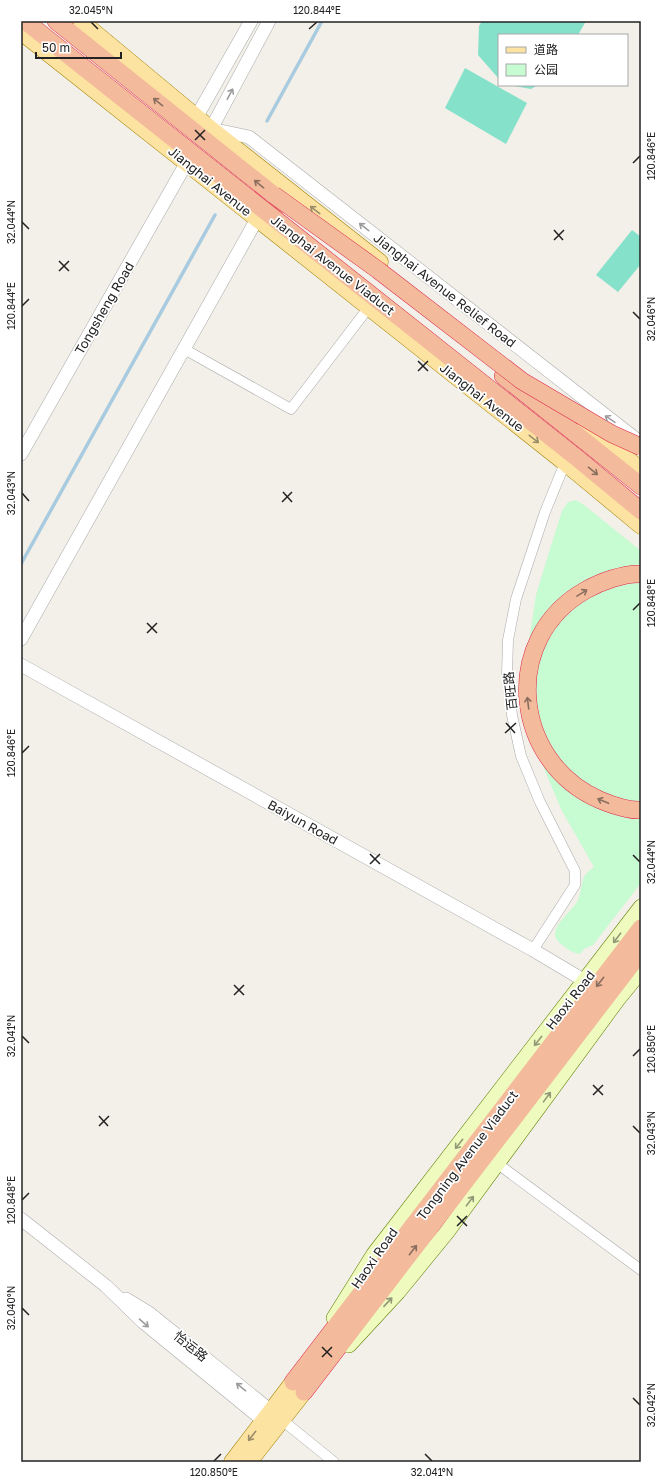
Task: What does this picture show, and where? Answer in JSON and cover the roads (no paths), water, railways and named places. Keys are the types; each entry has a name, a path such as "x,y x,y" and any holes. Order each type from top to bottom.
{"highway":[{"name":"Jianghai Avenue Viaduct","path":"25,21 641,511"},
{"name":"Jianghai Avenue Viaduct","path":"56,21 274,196 641,486"},
{"path":"274,196 378,270 522,381 612,434 641,447"},
{"path":"641,574 600,582 565,605 544,629 531,657 527,681 528,704 532,725 540,743 550,759 563,775 591,796 612,805 641,810"},
{"name":"Tongning Avenue Viaduct","path":"299,1387 503,1120 641,928"},
{"name":"Tongning Avenue Viaduct","path":"503,1120 641,952"}],"main road":[{"path":"81,21 211,129 641,470"},
{"name":"Jianghai Avenue","path":"21,32 565,463 641,526"},
{"name":"Haoxi Road","path":"299,1387 374,1254 641,907"},
{"name":"Haoxi Road","path":"232,1462 299,1387 398,1292 447,1232 618,999 641,971"},
{"name":"Haoxi Road","path":"249,1462 272,1418"}],"street":[{"path":"197,116 251,21"},
{"path":"211,129 269,21"},
{"name":"Jianghai Avenue Relief Road","path":"211,129 249,137 641,443"},
{"name":"Tongsheng Road","path":"21,454 187,162"},
{"path":"21,639 257,219"},
{"path":"184,349 291,408 369,307"},
{"name":"百旺路","path":"533,950 575,885 575,871 540,802 521,756 512,715 506,674 508,640 516,599 545,512 565,463"},
{"name":"Baiyun Road","path":"21,665 533,950 585,981"},
{"path":"498,1164 641,1270"},
{"name":"怡运路","path":"21,1219 106,1286 150,1313 272,1418"},
{"path":"272,1418 334,1462"}],"waterway":[{"path":"267,121 322,21"},
{"path":"21,564 215,215"}]}
